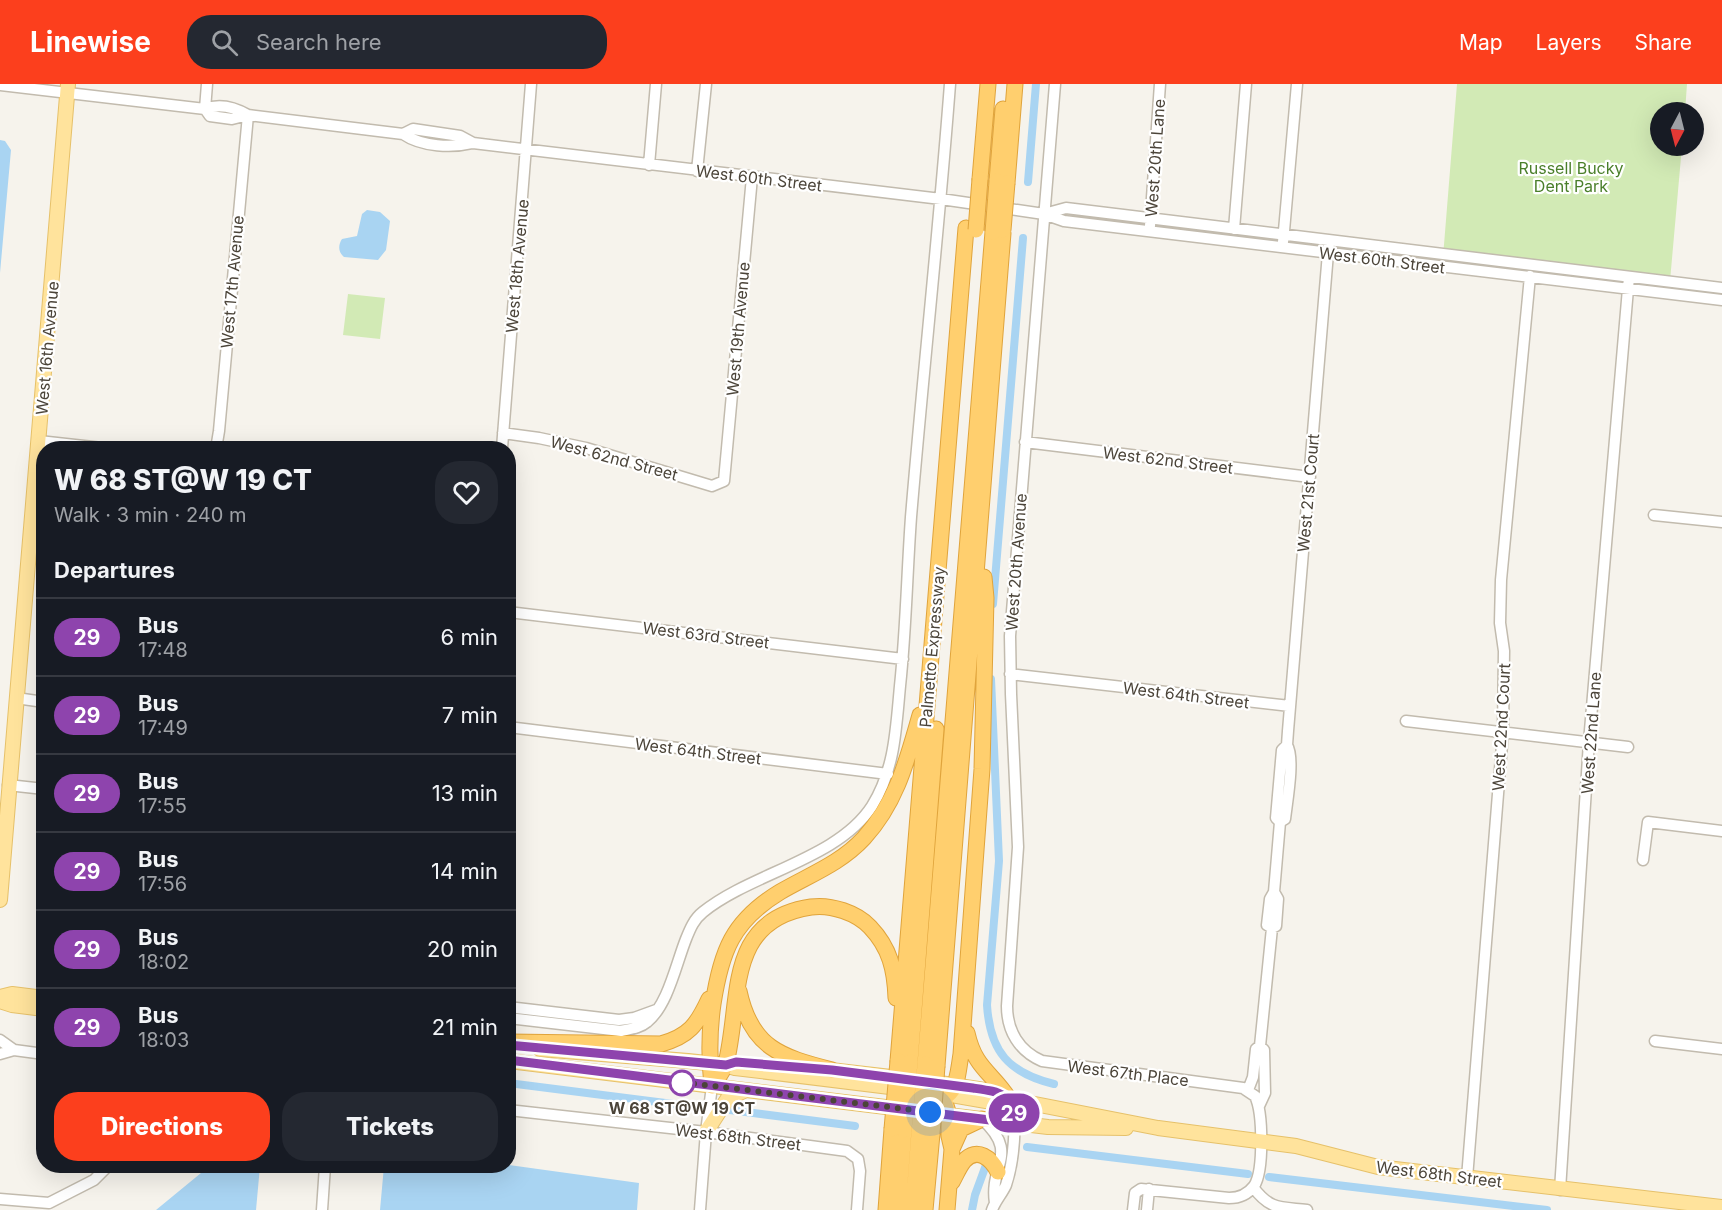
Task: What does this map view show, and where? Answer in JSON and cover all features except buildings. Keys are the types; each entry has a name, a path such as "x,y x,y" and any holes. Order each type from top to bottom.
{"highway":[{"name":"Palmetto Expressway","path":"925,1210 912,1131 917,1063 930,677 971,229 978,84"},
{"path":"975,179 988,84"},
{"path":"1002,182 1005,84"},
{"name":"Palmetto Expressway","path":"886,1210 912,1131 917,1063 981,524 998,233 1002,182 1015,84"},
{"path":"917,1063 971,229"},
{"path":"917,1063 998,233"},
{"path":"947,1210 952,1149 946,1093 964,1022 982,770 986,598 981,524"},
{"path":"712,1086 709,1063 711,1018 716,983 730,940 750,914 781,891 842,858 882,817 900,782 930,677"},
{"path":"712,1086 726,1065 740,967 750,946 768,923 798,909 816,906 852,915 868,925 888,951 917,1063"},
{"path":"516,1044 646,1045 674,1041 694,1027 701,1018 716,983"},
{"path":"737,983 748,1021 759,1037 788,1057 832,1070"},
{"path":"964,1022 970,1049 979,1064 1000,1084 1009,1099"},
{"path":"910,1110 946,1093"},
{"path":"952,1149 962,1128 982,1119"},
{"path":"898,1210 912,1131"},
{"path":"912,1131 913,1210"},
{"path":"948,1190 961,1165 970,1156 981,1154 988,1157 998,1172"}],"main road":[{"name":"West 16th Avenue","path":"39,441 67,88"},
{"name":"West 16th Avenue","path":"0,900 36,475"},
{"path":"0,999 12,994 36,997"},
{"path":"0,999 12,1005 36,1008"},
{"name":"West 68th Street","path":"516,1045 709,1063 946,1093 991,1091 1009,1099 1158,1128 1296,1146 1378,1167 1722,1208"},
{"name":"West 68th Street","path":"516,1061 1048,1127 1158,1128"},
{"name":"West 68th Street","path":"726,1065 736,1062 832,1070 946,1093"},
{"path":"706,1132 728,1098 747,1091"}],"street":[{"path":"205,109 207,84"},
{"name":"West 18th Avenue","path":"502,441 531,84"},
{"path":"649,165 656,84"},
{"path":"697,171 706,84"},
{"path":"516,1019 621,1031 633,1029 647,1022 665,996 692,925 702,913 728,896 835,842 871,807 888,774 894,745 903,658 911,519 950,84"},
{"name":"West 20th Avenue","path":"1016,1040 1009,1026 1007,1012 1018,848 1010,674 1011,629 1055,84"},
{"name":"West 20th Lane","path":"1150,232 1149,219 1160,84"},
{"path":"1234,229 1246,84"},
{"path":"1282,248 1297,84"},
{"name":"West 60th Street","path":"0,85 67,88 205,109 215,105 236,108 248,114 403,134 413,129 460,136 473,143 941,199 1044,214 1064,222 1720,299"},
{"name":"West 17th Avenue","path":"217,441 248,114"},
{"name":"West 19th Avenue","path":"724,481 752,177"},
{"name":"West 60th Street","path":"1044,214 1066,208 1722,288"},
{"name":"West 21st Court","path":"1248,1090 1254,1077 1256,1049 1260,1046 1272,928 1268,924 1270,899 1274,892 1280,822 1276,818 1282,750 1287,745 1329,241"},
{"name":"West 22nd Court","path":"1467,1178 1503,732 1504,651 1500,623 1501,580 1530,276"},
{"name":"West 22nd Lane","path":"1560,1190 1589,742 1629,277"},
{"name":"West 62nd Street","path":"503,433 586,447 712,486 724,481"},
{"name":"West 62nd Street","path":"1026,442 1310,477"},
{"path":"1654,514 1722,522"},
{"name":"West 63rd Street","path":"516,613 903,658"},
{"name":"West 64th Street","path":"1010,674 1290,706"},
{"path":"16,698 36,701"},
{"path":"1406,721 1628,747"},
{"name":"West 64th Street","path":"516,729 888,774"},
{"path":"8,785 36,788"},
{"path":"1643,860 1648,822 1722,831"},
{"path":"516,1008 620,1020 634,1018 656,1010"},
{"path":"0,1040 14,1050"},
{"name":"West 67th Place","path":"1016,1040 1031,1055 1053,1064 1248,1090"},
{"path":"1654,1041 1722,1049"},
{"name":"West 21st Court","path":"1253,1188 1259,1166 1261,1120 1259,1106 1265,1093 1264,1050 1260,1046"},
{"path":"0,1054 14,1050 36,1053"},
{"path":"700,1210 712,1086"},
{"path":"1248,1090 1255,1096 1259,1106"},
{"path":"993,1206 1006,1182 1014,1123 1014,1108 1009,1099"},
{"name":"West 68th Street","path":"516,1111 706,1132 848,1151 858,1159 860,1171 857,1210"},
{"path":"982,1119 995,1130 1001,1143 998,1172 993,1191 993,1206"},
{"path":"0,1199 49,1203 94,1180 101,1173"},
{"path":"322,1210 325,1173"},
{"path":"1133,1210 1135,1193 1138,1190 1149,1189 1232,1198 1243,1196 1253,1188 1263,1200 1271,1205 1306,1210"},
{"path":"1147,1210 1149,1189"}],"green space":[{"name":"Russell Bucky Dent Park","path":"1457,84 1687,84 1686,102 1650,102 1650,156 1681,156 1670,281 1443,257"},
{"path":"348,294 385,298 380,339 343,335"}],"water":[{"path":"0,140 5,141 11,150 0,273"},
{"path":"367,210 380,212 390,221 386,250 378,260 344,257 339,246 341,241 357,236 362,214"},
{"path":"516,1166 639,1183 637,1210 380,1210 383,1173 516,1173"},
{"path":"201,1173 259,1173 256,1210 156,1210"}],"waterway":[{"path":"1028,182 1036,84"},
{"path":"993,604 1023,238"},
{"path":"991,679 999,861 987,1005 989,1021 992,1036 998,1048 1014,1067 1025,1074 1054,1084"},
{"path":"516,1084 689,1106"},
{"path":"730,1110 855,1126"},
{"path":"1027,1147 1248,1174"},
{"path":"972,1210 986,1165"},
{"path":"1269,1177 1547,1210"}],"bus line":[{"name":"29","path":"516,1046 726,1065 736,1062 832,1070 973,1088 991,1091 1009,1099 1014,1108 1014,1123 516,1061"}],"place":[{"name":"W 68 ST@W 19 CT","path":"682,1083"}],"route":[{"path":"682,1083 672,1081 930,1112"}]}
